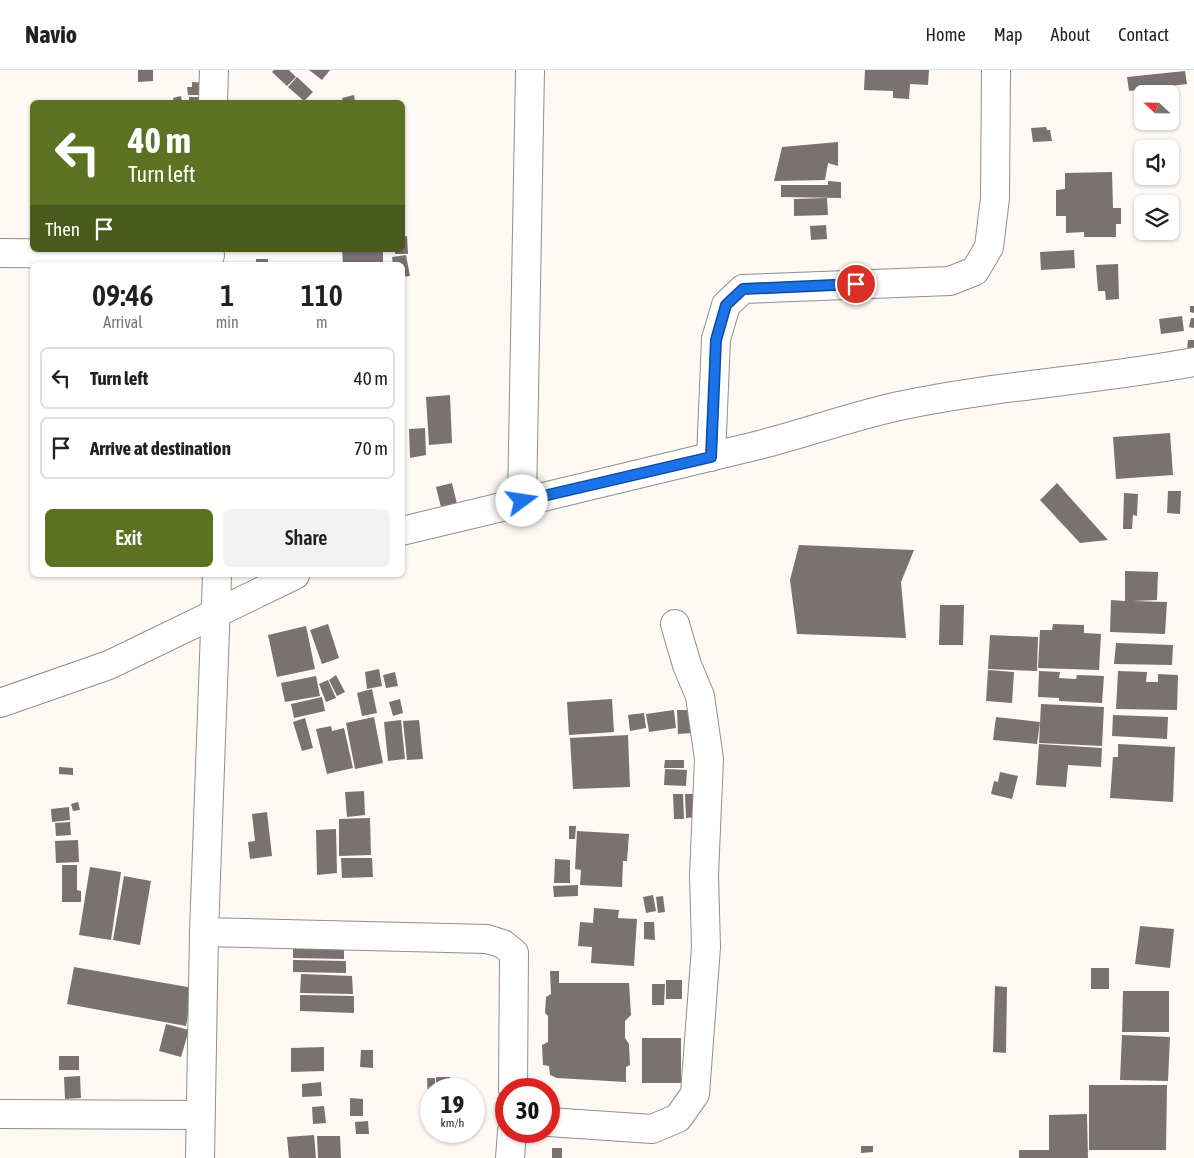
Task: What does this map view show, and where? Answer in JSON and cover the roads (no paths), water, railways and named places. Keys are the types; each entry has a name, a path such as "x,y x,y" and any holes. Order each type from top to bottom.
{"street":[{"path":"213,100 214,70"},
{"path":"522,501 530,70"},
{"path":"711,457 716,340 726,305 743,289 950,281 975,271 989,247 994,198 996,70"},
{"path":"0,253 210,257"},
{"path":"405,530 757,446 903,405 1034,384 1144,372 1194,362"},
{"path":"200,1158 204,932 217,577"},
{"path":"0,703 108,665 291,577"},
{"path":"560,1123 652,1129 678,1118 695,1094 706,947 704,875 709,759 700,696 687,665 676,624"},
{"path":"204,932 487,939 504,944 514,953 514,1078"},
{"path":"0,1114 200,1114"},
{"path":"510,1158 511,1143"}]}
